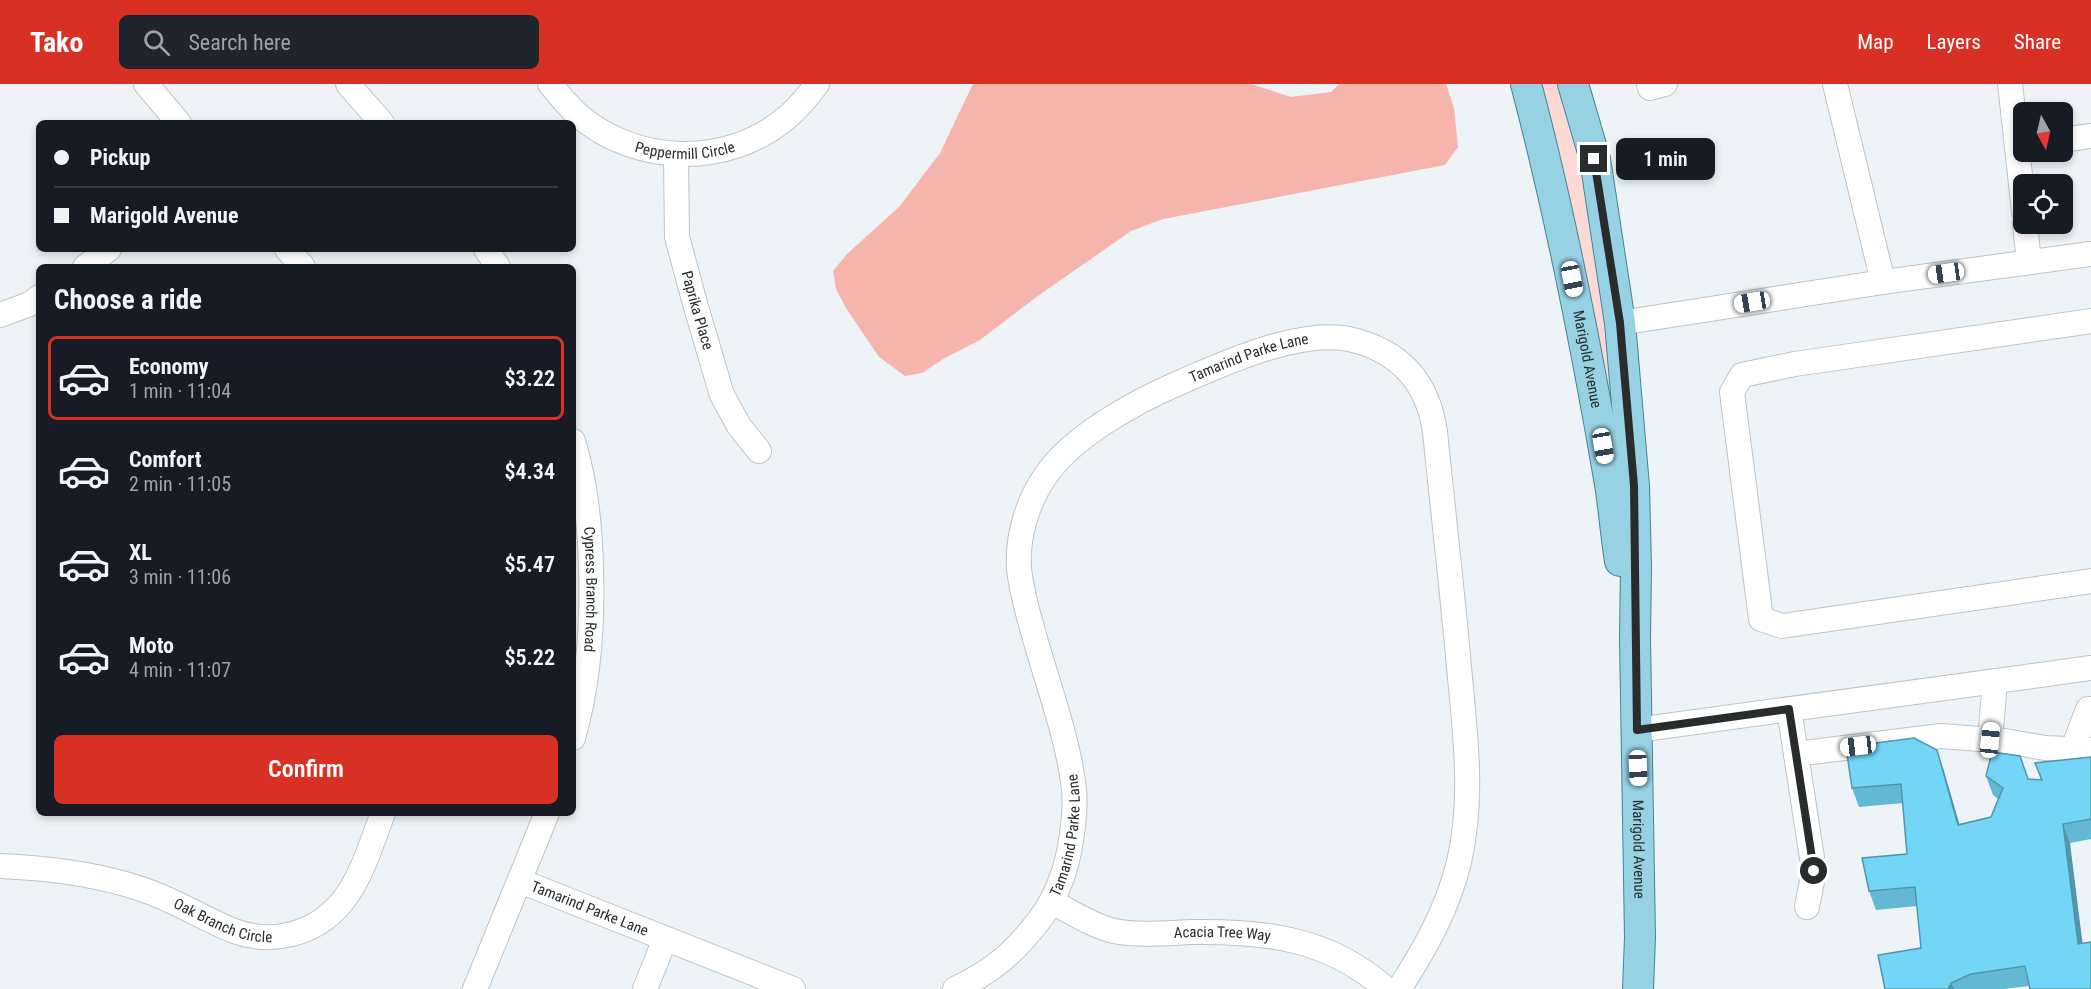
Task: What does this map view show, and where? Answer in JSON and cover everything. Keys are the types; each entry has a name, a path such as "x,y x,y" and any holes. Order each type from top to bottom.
{"main road":[{"name":"Marigold Avenue","path":"1527,84 1550,171 1585,344 1610,487 1619,559 1635,638"},
{"name":"Marigold Avenue","path":"1573,84 1594,159 1620,323 1634,486 1640,926 1638,989"}],"street":[{"path":"146,84 176,120"},
{"path":"348,84 379,120"},
{"name":"Peppermill Circle","path":"550,84 579,115 600,130 651,151 676,155 720,150 752,140 787,118 817,84"},
{"path":"1649,84 1650,88 1665,84"},
{"path":"1835,84 1883,282"},
{"path":"2010,84 2013,103"},
{"path":"2073,138 2091,136"},
{"name":"Paprika Place","path":"676,155 677,237 696,307 722,394 735,420 759,451"},
{"path":"2026,234 2029,262"},
{"path":"89,264 105,252"},
{"path":"290,252 300,264"},
{"path":"1620,323 1883,282 2091,254"},
{"path":"0,315 30,304 36,299"},
{"path":"2091,321 1795,364 1742,375 1732,392 1761,619 1782,626 2091,581"},
{"name":"Tamarind Parke Lane","path":"955,989 1002,962 1027,936 1052,902 1071,843 1074,791 1067,751 1022,587 1019,566 1023,528 1037,490 1055,463 1099,426 1167,388 1213,368 1281,345 1314,337 1346,338 1377,348 1401,364 1420,385 1430,408 1435,432 1468,763 1465,826 1448,897 1436,927 1400,989"},
{"name":"Cypress Branch Road","path":"576,452 588,504 592,608 589,666 576,724"},
{"path":"1637,730 2091,668"},
{"path":"1990,740 1995,681"},
{"path":"1789,709 1814,871 1808,908"},
{"path":"1796,754 1941,736 2045,748 2082,749 2088,709 2091,709"},
{"name":"Oak Branch Circle","path":"0,866 46,868 107,879 165,898 234,931 252,936 278,937 315,926 344,902 359,875 382,816"},
{"path":"475,989 546,816"},
{"name":"Tamarind Parke Lane","path":"520,881 793,989"},
{"name":"Acacia Tree Way","path":"1052,902 1099,926 1129,933 1245,932 1295,940 1347,961 1386,989"},
{"path":"645,989 665,939"}],"shaded area":[{"path":"973,84 1251,84 1291,97 1331,92 1339,84 1446,84 1454,108 1458,147 1445,165 1163,219 1131,231 1035,298 980,340 922,373 905,376 879,357 846,308 836,289 833,271 847,254 900,206 940,153"},
{"path":"1536,84 1563,84 1585,162 1625,486"}],"building":[{"path":"1914,738 1937,750 1958,825 1991,817 2003,788 1986,776 1992,752 2020,756 2028,779 2042,780 2035,763 2091,757 2091,819 2063,824 2078,944 2091,942 2091,989 2030,989 2025,966 1971,974 1951,983 1948,989 1885,989 1878,955 1921,948 1915,887 1869,891 1862,858 1907,854 1901,784 1852,788 1846,747"}],"route":[{"path":"1594,159 1620,323 1628,406 1634,486 1637,730 1789,709 1814,871"}]}
